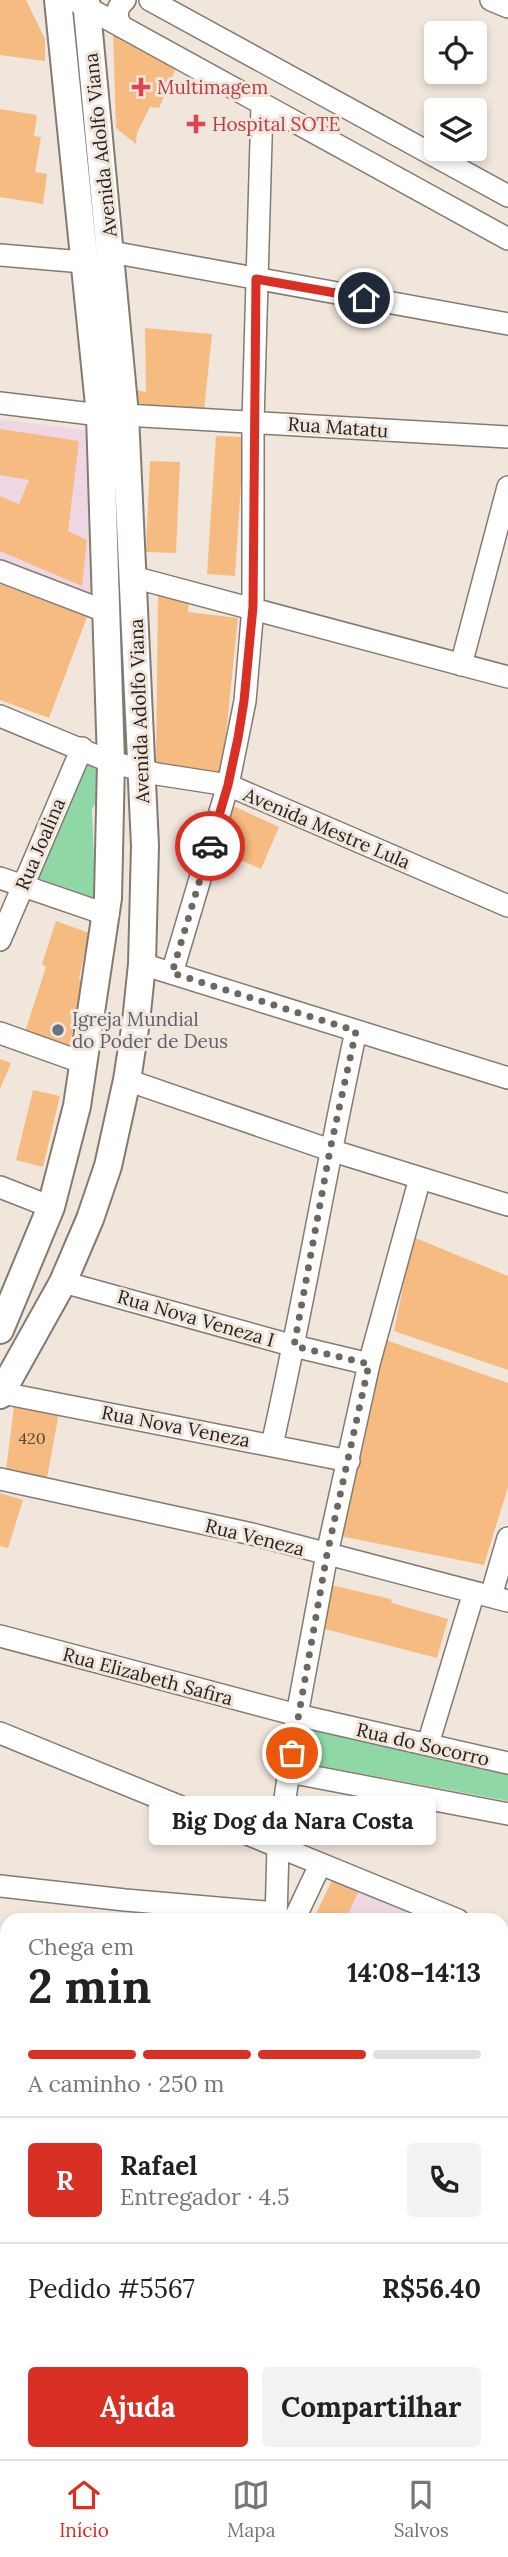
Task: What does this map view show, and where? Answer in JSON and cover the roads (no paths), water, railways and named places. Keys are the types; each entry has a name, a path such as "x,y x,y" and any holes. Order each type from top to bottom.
{"main road":[{"name":"Avenida Adolfo Viana","path":"1,1394 58,1291 90,1219 108,1166 127,1080 142,964 145,846 134,577 113,415 83,262 58,0"},
{"name":"Avenida Adolfo Viana","path":"0,1330 51,1207 76,1106 108,915 111,762 107,612 113,415 111,252 82,3"},
{"path":"93,1010 106,999 117,999 133,1004 137,1014"},
{"path":"23,1275 24,1290 31,1300 37,1302 58,1291"}],"street":[{"path":"122,27 117,13 125,0"},
{"path":"150,0 508,196"},
{"path":"491,0 508,7"},
{"path":"82,3 508,239"},
{"path":"172,973 228,785 244,701 253,607 253,422 262,105"},
{"path":"111,252 508,324"},
{"path":"0,256 83,262"},
{"name":"Rua Matatu","path":"0,403 113,415 508,436"},
{"path":"461,665 508,487"},
{"path":"0,571 107,612"},
{"path":"134,577 508,677"},
{"name":"Avenida Mestre Lula","path":"0,716 111,762 140,771 228,785 508,906"},
{"name":"Rua Joalina","path":"0,940 82,748"},
{"path":"0,878 108,915"},
{"path":"142,964 451,1058 508,1078"},
{"path":"272,1445 356,1031"},
{"path":"0,1033 84,1063"},
{"path":"127,1080 330,1150 508,1205"},
{"path":"282,1913 278,1847 297,1715 327,1554 369,1364 420,1178"},
{"path":"0,1186 51,1207"},
{"name":"Rua Nova Veneza I","path":"58,1291 369,1364"},
{"name":"Rua Nova Veneza","path":"1,1394 349,1461"},
{"name":"Rua Veneza","path":"0,1479 252,1534 491,1596"},
{"path":"428,1744 491,1596 508,1538"},
{"name":"Rua Elizabeth Safira","path":"0,1636 297,1715"},
{"name":"Rua do Socorro","path":"297,1715 508,1763"},
{"path":"0,1732 440,1913"},
{"path":"289,1772 508,1814"},
{"path":"285,1913 320,1865"},
{"path":"0,1886 245,1913"}],"place":[{"name":"Multimagem","path":"141,87"},
{"name":"Hospital SOTE","path":"196,124"},
{"name":"Igreja Mundial do Poder de Deus","path":"58,1030"},
{"name":"Big Dog da Nara Costa","path":"292,1753"}]}
